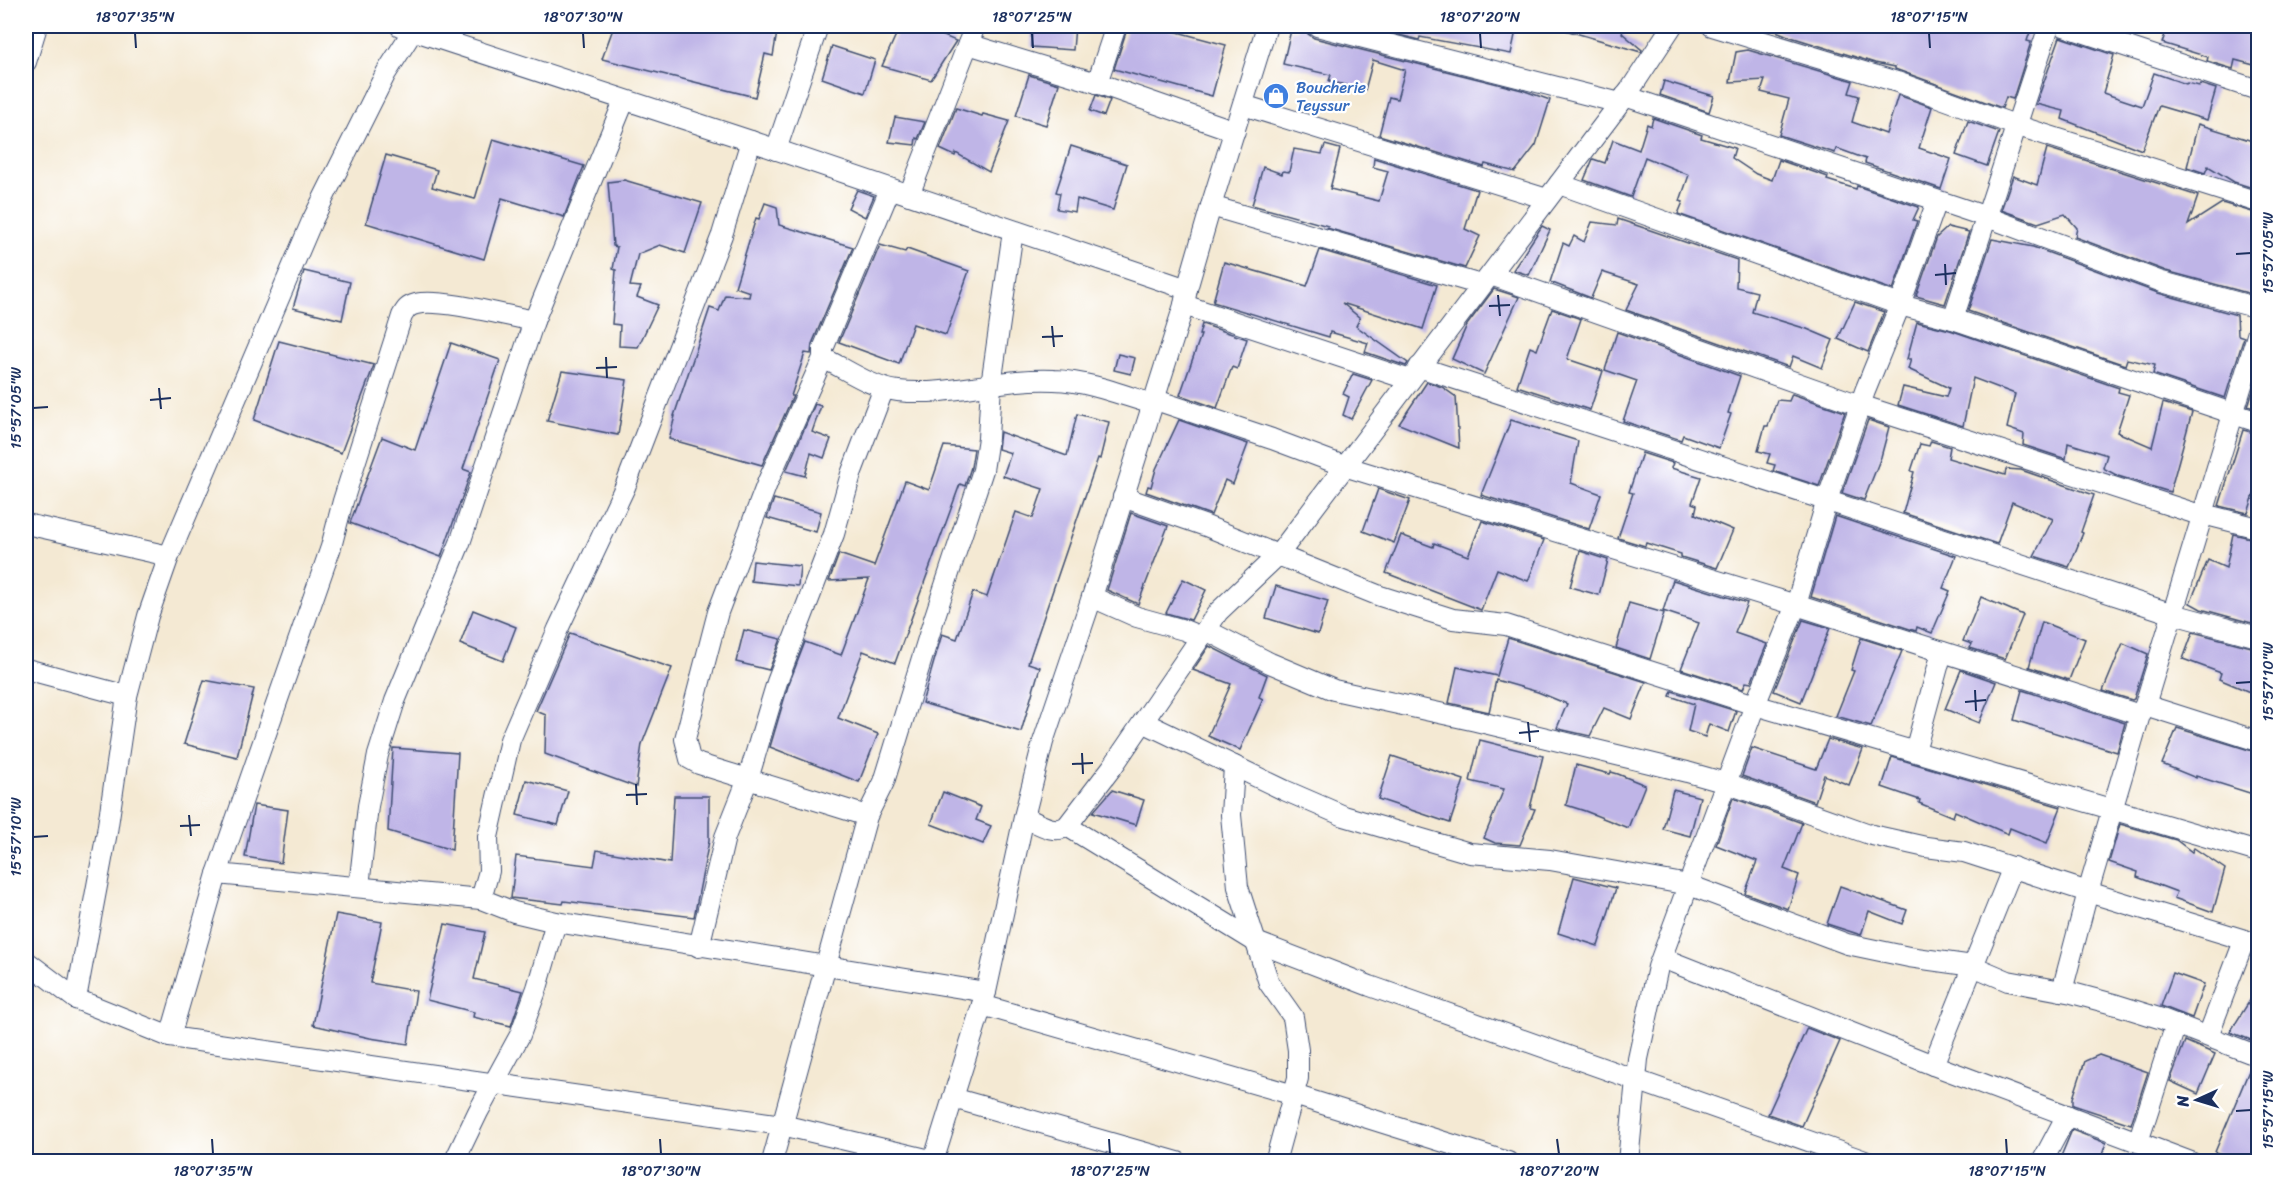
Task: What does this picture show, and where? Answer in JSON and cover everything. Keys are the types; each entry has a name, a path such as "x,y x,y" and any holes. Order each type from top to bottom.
{"street":[{"path":"26,62 37,26"},
{"path":"776,150 818,26"},
{"path":"1097,83 1116,26"},
{"path":"26,961 76,999 170,1037 782,1125 935,1161 984,998 1043,742 1092,597 1186,297 1211,206 1267,26"},
{"path":"1317,26 1622,100 1986,217 2162,282 2259,308"},
{"path":"1024,817 1053,830 1061,830 1067,826 1113,766 1218,612 1278,555 1622,100 1672,26"},
{"path":"1712,26 1897,82 2015,125 2259,202"},
{"path":"1953,319 2049,26"},
{"path":"2064,26 2259,90"},
{"path":"76,999 107,832 127,696 148,616 169,556 312,221 410,27 624,101 752,141 909,195 1013,231 1186,297 1414,374 1827,500 2173,614 2259,637"},
{"path":"909,195 971,34 1097,83 1234,131"},
{"path":"359,887 368,806 380,747 395,701 460,543 534,321 624,101"},
{"path":"1243,105 1553,192 1900,305 1953,319 2259,422"},
{"path":"481,899 489,871 488,837 510,740 558,629 624,487 722,235 752,141"},
{"path":"867,816 699,764 690,759 686,739 718,612 768,482 823,358 823,349 890,189"},
{"path":"1628,1161 1635,1080 1658,967 1755,705 1796,605 1827,500 1860,405 1900,305 1937,201"},
{"path":"1211,206 1486,280 1860,405 2203,515 2259,528"},
{"path":"772,1161 867,816 885,782 934,619 983,470 988,438 991,385 1013,231"},
{"path":"170,1037 217,874 331,547 346,490 402,316 408,307 435,303 534,321"},
{"path":"2062,991 2088,892 2142,710 2259,332"},
{"path":"823,358 884,387 899,391 944,391 1053,380 1089,385 1152,401 1272,439 1344,466 1942,652 2259,741"},
{"path":"699,947 725,837 748,779 777,682 834,534 851,474 884,387"},
{"path":"1123,497 1380,596 1443,616 1506,625 1755,705 2259,852"},
{"path":"26,524 169,556"},
{"path":"1092,597 1137,616 1203,634 1334,690 1654,763 1726,783 1872,835 1926,847 1964,852 2251,942 2208,1036"},
{"path":"1915,751 1942,652"},
{"path":"26,669 127,696"},
{"path":"1143,722 1344,816 1470,853 1550,860 1689,885 1847,944 1909,957 1973,966 2008,981 2062,991 2117,1005 2176,1024 2259,1056"},
{"path":"1234,766 1231,815 1238,887 1269,983 1293,1017 1298,1050 1298,1078 1275,1161"},
{"path":"1067,826 1256,942 1370,986 1868,1161"},
{"path":"1933,1065 2013,867"},
{"path":"217,874 481,899 514,912 556,922 699,947 826,965 984,998 1508,1161"},
{"path":"454,1161 520,1035 534,1000 556,922"},
{"path":"1662,958 1933,1065 2191,1161"},
{"path":"2138,1142 2176,1024"},
{"path":"953,1098 1178,1161"},
{"path":"2042,1161 2067,1115"}],"building":[{"path":"614,26 778,26 773,56 765,54 755,97 602,59"},
{"path":"900,26 920,26 956,41 931,80 882,66"},
{"path":"1032,26 1075,26 1073,50 1031,47"},
{"path":"1128,26 1155,26 1226,45 1212,96 1114,69"},
{"path":"1297,26 1305,26 1308,34 1314,38 1522,90 1550,100 1536,145 1515,172 1485,164 1484,167 1379,135 1389,97 1397,99 1405,70 1373,60 1365,90 1329,81 1331,75 1283,64 1291,30 1297,31"},
{"path":"1364,26 1517,26 1511,54 1420,37 1419,40"},
{"path":"1566,26 1624,26 1622,33 1642,50 1641,52 1565,30"},
{"path":"1764,26 2032,26 2027,41 2031,42 2013,99 2006,97 2002,108 1895,69 1895,67 1791,37"},
{"path":"2168,26 2242,26 2259,31 2259,51 2254,65 2235,60 2233,69 2207,61 2208,57 2162,43"},
{"path":"2060,37 2114,55 2103,93 2142,106 2154,73 2186,84 2199,86 2200,84 2216,89 2207,120 2159,106 2142,150 2062,119 2064,111 2036,104"},
{"path":"832,46 875,60 865,93 822,78"},
{"path":"1748,50 1853,81 1849,93 1859,96 1852,122 1886,134 1898,95 1932,107 1919,148 1951,159 1941,189 1865,163 1866,159 1836,148 1835,153 1779,135 1789,99 1761,92 1765,80 1730,82 1736,52"},
{"path":"1029,75 1059,84 1046,125 1016,116"},
{"path":"1664,81 1714,96 1709,112 1660,95"},
{"path":"1096,95 1110,100 1104,116 1090,111"},
{"path":"956,108 1009,121 989,172 956,153 955,156 940,149"},
{"path":"895,117 925,122 918,139 916,138 915,145 889,142"},
{"path":"1653,118 1702,135 1701,138 1735,148 1732,158 1756,174 1772,180 1779,160 1828,177 1827,180 1856,189 1857,186 1919,207 1913,220 1917,221 1893,290 1678,214 1689,175 1645,157 1631,197 1584,180 1593,159 1605,163 1613,140 1639,150 1647,124 1651,126"},
{"path":"1968,121 1999,132 1987,166 1956,155"},
{"path":"2198,124 2259,143 2259,190 2234,182 2208,166 2205,173 2187,167"},
{"path":"493,139 584,166 564,217 502,198 484,259 366,223 386,155 437,170 432,187 475,199"},
{"path":"1325,145 1340,149 1330,189 1379,201 1388,171 1373,167 1374,158 1477,190 1465,229 1480,236 1465,268 1252,205 1263,167 1282,174 1283,171 1289,172 1294,149 1322,154"},
{"path":"1071,146 1127,164 1113,210 1077,199 1075,212 1057,209 1060,193 1056,192"},
{"path":"2047,148 2198,196 2188,225 2222,203 2259,214 2259,296 2166,271 2075,237 2077,228 2065,214 2038,223 2001,210 2013,176 2037,185"},
{"path":"624,180 702,203 685,253 660,245 638,254 630,286 641,287 637,297 658,305 638,347 619,346 620,325 612,324 616,270 613,269 617,247 613,246 608,182"},
{"path":"857,190 874,196 865,217 848,208"},
{"path":"765,203 777,207 779,225 853,247 812,344 811,354 805,353 791,396 793,396 762,465 669,439 674,416 710,308 719,311 725,295 749,297 750,292 735,287 756,218 759,219"},
{"path":"1618,219 1737,260 1736,287 1757,292 1752,312 1807,329 1833,340 1822,368 1793,356 1789,367 1626,310 1639,284 1602,272 1591,298 1550,282 1563,243 1569,246 1574,236 1584,242 1592,222 1617,225"},
{"path":"1542,226 1550,230 1529,275 1513,270"},
{"path":"1948,227 1969,232 1945,304 1916,296 1937,237"},
{"path":"1992,239 2033,247 2158,293 2237,315 2238,335 2244,337 2225,398 2153,374 2155,365 2127,359 2125,365 1968,311"},
{"path":"880,245 905,252 907,249 969,271 946,335 913,324 899,364 839,342"},
{"path":"1320,250 1437,285 1423,329 1342,303 1360,318 1356,326 1408,363 1406,366 1365,352 1368,343 1330,332 1329,337 1213,302 1224,262 1307,286"},
{"path":"304,271 350,282 342,320 293,308"},
{"path":"1494,289 1519,297 1484,374 1452,359 1467,325"},
{"path":"1855,302 1884,312 1868,352 1838,339"},
{"path":"1552,309 1581,319 1567,359 1603,371 1590,410 1517,386 1530,347 1537,350"},
{"path":"1917,322 1950,330 2119,388 2118,392 2129,395 2117,432 2152,447 2163,403 2192,412 2170,492 2118,476 2103,468 2107,455 2068,443 2066,459 2023,445 2024,434 2007,428 2015,394 1973,378 1963,426 1898,405 1903,387 1946,397 1949,388 1908,369 1911,359 1907,359"},
{"path":"1202,324 1247,339 1237,369 1232,367 1217,408 1180,395 1201,335 1199,335"},
{"path":"1617,332 1740,376 1728,413 1731,414 1719,448 1683,435 1681,440 1623,421 1637,381 1605,370"},
{"path":"279,341 374,365 341,453 254,420"},
{"path":"451,343 500,360 463,469 471,472 441,557 350,523 382,437 415,450"},
{"path":"1118,354 1135,358 1131,374 1114,370"},
{"path":"562,371 627,380 618,435 547,421"},
{"path":"2259,372 2259,410 2248,406"},
{"path":"1353,374 1372,380 1351,419 1343,415 1349,397 1343,394"},
{"path":"1427,382 1442,387 1456,397 1459,448 1399,424"},
{"path":"1792,394 1845,412 1819,486 1773,471 1775,465 1767,463 1770,454 1758,451 1765,426 1768,426 1777,400 1789,401"},
{"path":"815,404 821,406 812,432 831,439 824,458 811,453 805,476 786,471"},
{"path":"1077,414 1109,422 1100,459 1098,458 1028,663 1040,667 1021,732 922,703 942,634 957,639 973,592 987,597 1016,512 1033,518 1043,489 1003,476 1011,453 998,449 1000,432 1067,456"},
{"path":"1179,420 1248,444 1233,484 1225,480 1211,515 1146,492 1148,486 1151,487 1156,469"},
{"path":"1511,420 1578,441 1571,483 1601,494 1589,529 1481,495"},
{"path":"1868,420 1889,427 1881,457 1864,500 1842,493"},
{"path":"2243,430 2259,434 2259,479 2248,513 2219,506"},
{"path":"1931,441 1950,447 1948,458 2005,475 2006,469 2021,470 2094,495 2081,532 2083,533 2069,567 2034,556 2053,519 2012,502 1997,544 1903,513 1914,472 1911,471 1920,444 1929,446"},
{"path":"944,446 974,449 965,486 960,484 895,663 863,651 838,718 878,734 859,782 770,747 788,686 805,642 841,655 869,579 829,581 839,554 874,566 905,481 929,490"},
{"path":"1642,453 1673,463 1671,468 1701,477 1692,503 1697,505 1695,514 1733,530 1717,568 1646,543 1645,546 1618,538 1633,493 1629,492"},
{"path":"1378,489 1410,500 1394,543 1363,531"},
{"path":"774,499 821,512 816,532 767,518"},
{"path":"1131,513 1168,526 1138,604 1107,590"},
{"path":"1835,516 1956,556 1943,588 1950,591 1932,633 1917,627 1916,631 1811,597"},
{"path":"1482,521 1544,540 1528,581 1497,569 1481,610 1386,573 1401,535 1433,547 1434,543 1468,556"},
{"path":"2233,534 2259,540 2259,625 2201,609 2190,603 2208,560 2226,568"},
{"path":"1580,551 1608,560 1599,595 1570,587"},
{"path":"753,561 800,566 798,586 751,581"},
{"path":"1183,579 1206,590 1191,620 1166,613"},
{"path":"1673,580 1747,603 1735,633 1767,644 1751,683 1746,682 1743,689 1681,669 1699,623 1663,611"},
{"path":"1276,586 1328,601 1318,634 1266,618"},
{"path":"1981,597 2023,615 2005,659 1970,648 1972,644 1963,641"},
{"path":"1629,603 1664,613 1650,659 1616,648"},
{"path":"473,610 516,627 503,661 460,644"},
{"path":"1803,620 1830,628 1801,702 1774,691"},
{"path":"2042,622 2085,639 2069,680 2029,667"},
{"path":"744,630 781,639 769,670 736,662"},
{"path":"2193,632 2259,649 2259,677 2252,693 2219,679 2221,673 2183,659"},
{"path":"570,633 672,668 642,744 636,787 545,754 546,715 536,711"},
{"path":"1508,638 1646,682 1631,719 1604,708 1590,736 1559,729 1557,728 1567,704 1538,692 1496,680 1489,712 1449,703 1457,667 1497,676"},
{"path":"1861,638 1902,651 1871,726 1836,716 1854,671 1851,670"},
{"path":"2123,643 2148,654 2132,700 2103,691"},
{"path":"1209,646 1267,675 1259,697 1263,699 1240,750 1208,736 1231,684 1193,670"},
{"path":"1961,670 1996,682 1979,723 1945,709"},
{"path":"204,680 254,689 237,757 184,744"},
{"path":"2022,690 2125,723 2117,752 2014,720"},
{"path":"1672,691 1736,711 1729,732 1709,724 1705,737 1688,731 1694,704 1670,696"},
{"path":"2177,728 2259,753 2259,796 2196,776 2196,778 2162,764"},
{"path":"1828,739 1863,749 1849,785 1824,775 1815,802 1742,776 1752,748 1816,769"},
{"path":"1480,740 1543,756 1530,808 1535,809 1520,845 1495,843 1484,838 1504,789 1470,781"},
{"path":"393,748 458,753 452,850 388,831"},
{"path":"1392,756 1464,780 1450,823 1378,799"},
{"path":"1892,757 2061,807 2047,843 2010,828 2008,834 1955,811 1953,817 1919,803 1920,800 1882,787"},
{"path":"1576,765 1618,774 1645,785 1628,828 1566,805"},
{"path":"526,780 568,791 558,825 517,815"},
{"path":"1112,790 1144,800 1136,825 1093,812"},
{"path":"1673,790 1700,797 1690,836 1663,829"},
{"path":"943,792 981,807 976,820 991,826 983,844 931,824"},
{"path":"674,796 709,796 709,841 694,917 564,901 563,904 511,898 516,856 594,866 597,850 670,863"},
{"path":"1733,798 1802,823 1784,869 1799,875 1788,909 1745,893 1757,861 1716,845"},
{"path":"254,805 288,810 281,863 245,857"},
{"path":"2120,824 2176,840 2192,852 2194,848 2225,869 2213,912 2174,898 2177,892 2137,877 2138,872 2109,862"},
{"path":"1574,877 1616,888 1598,946 1558,933"},
{"path":"1840,886 1907,910 1902,924 1869,911 1861,935 1827,924"},
{"path":"336,914 382,922 370,983 416,991 408,1044 313,1025"},
{"path":"445,924 485,932 474,979 523,991 511,1026 473,1017 474,1012 427,1000"},
{"path":"2173,973 2204,984 2192,1018 2161,1006"},
{"path":"2259,986 2259,1043 2230,1032"},
{"path":"1807,1028 1840,1041 1802,1126 1768,1114"},
{"path":"2185,1041 2215,1054 2198,1094 2170,1081"},
{"path":"2099,1055 2148,1072 2131,1124 2073,1105 2073,1098 2085,1061"},
{"path":"2251,1066 2259,1068 2259,1147 2254,1161 2242,1161 2215,1152"},
{"path":"2072,1130 2106,1143 2100,1161 2059,1161"}],"place":[{"name":"Boucherie Teyssur","path":"1276,96"}]}
